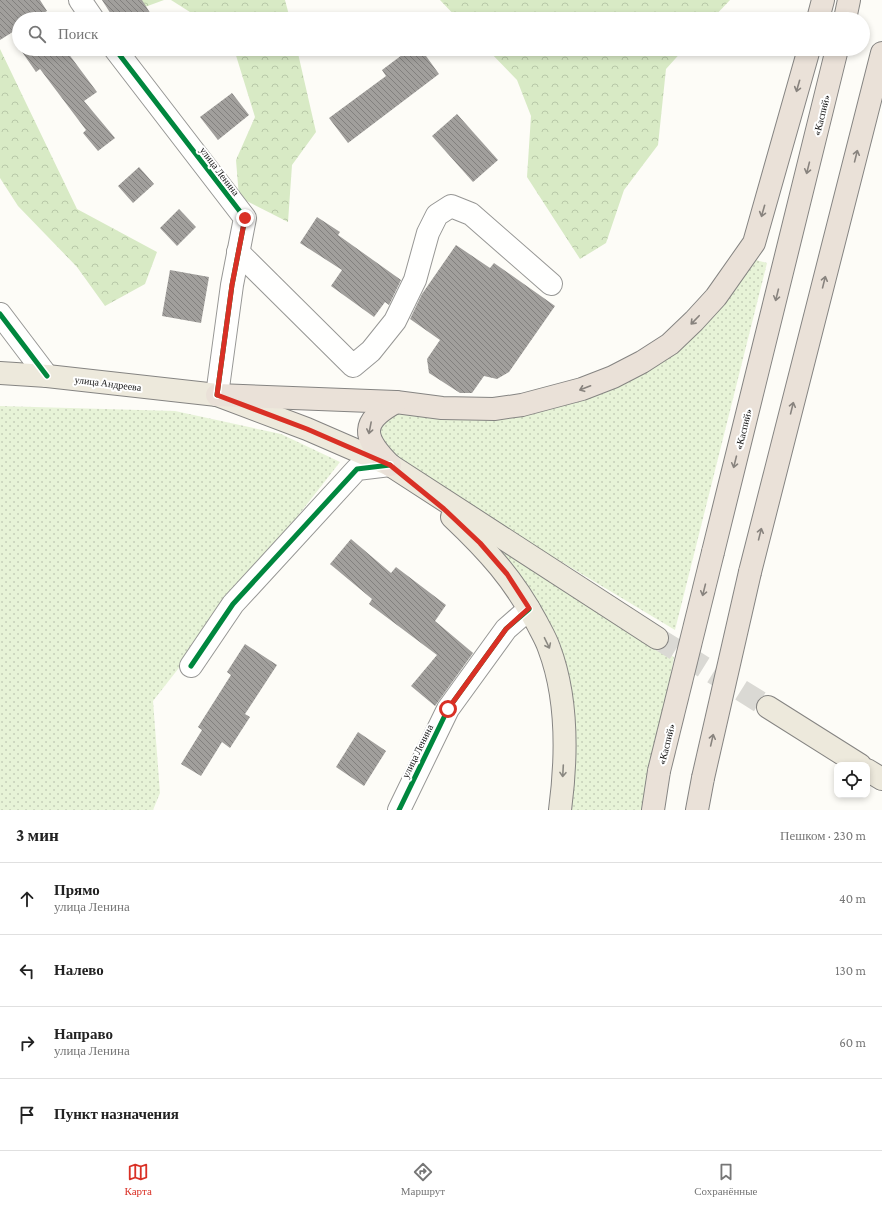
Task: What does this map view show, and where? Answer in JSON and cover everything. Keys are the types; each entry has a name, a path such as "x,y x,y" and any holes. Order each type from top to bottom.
{"highway":[{"path":"820,12 823,0"},
{"path":"846,12 849,0"},
{"path":"697,810 750,572 882,53"},
{"path":"217,395 396,402 468,410 522,406 582,389 613,377 642,362 670,344 694,322 716,297 754,243 807,56"},
{"name":"«Каспий»","path":"653,810 660,771 835,56"},
{"path":"390,465 376,451 370,441 369,432 371,422 375,416 381,410 396,402"}],"main road":[{"name":"улица Андреева","path":"0,373 47,376 217,395 307,429 390,465"},
{"path":"390,465 444,509 480,543 507,574 529,608 549,647 561,691 564,742 560,810"},
{"path":"390,465 657,638"},
{"path":"768,706 855,762"},
{"path":"870,772 882,779"}],"street":[{"path":"80,0 88,12"},
{"name":"улица Ленина","path":"120,56 245,218 238,252 217,395"},
{"path":"238,252 353,366 371,351 395,321 415,280 428,233 437,214 452,206 471,214 551,284"},
{"path":"0,314 47,376"},
{"path":"191,666 233,604 357,469 390,465"},
{"name":"улица Ленина","path":"399,810 448,709 506,629 529,608"}],"green space":[{"path":"117,0 164,0 131,12 114,12"},
{"path":"171,0 285,0 288,12 190,12"},
{"path":"440,0 730,0 719,12 451,12"},
{"path":"0,49 77,209 157,252 145,284 105,306 77,267 18,206 0,178"},
{"path":"236,56 299,56 316,132 292,165 288,222 239,197 236,160 255,117"},
{"path":"494,56 678,56 666,69 658,145 624,190 606,243 580,259 527,177 531,116 517,80"},
{"path":"749,258 767,263 675,630 390,459 377,445 379,422 389,411 459,415 627,373"},
{"path":"0,406 175,411 281,434 340,462 153,701 160,793 153,810 0,810"},
{"path":"460,518 674,657 646,810 566,810 567,690"}],"building":[{"path":"0,0 40,0 47,11 12,12 12,32 0,40"},
{"path":"102,0 142,0 150,12 110,12"},
{"path":"25,56 70,56 97,92 84,101 115,138 98,151 83,133 86,130 40,69 36,72"},
{"path":"401,56 426,56 439,74 348,143 329,118 386,76 382,70"},
{"path":"232,93 249,115 218,140 200,117"},
{"path":"457,114 498,160 473,182 432,136"},
{"path":"139,167 154,184 133,203 118,186"},
{"path":"179,209 196,227 177,246 160,228"},
{"path":"317,217 340,232 338,235 401,280 389,305 385,302 374,317 331,286 342,270 300,243"},
{"path":"456,245 490,268 494,263 555,306 509,372 497,379 484,376 472,393 460,393 429,373 427,359 440,340 410,319 422,294"},
{"path":"170,270 209,277 201,323 162,316"},
{"path":"351,539 391,573 396,567 446,605 435,621 473,653 435,706 411,686 437,655 369,604 372,599 330,564"},
{"path":"245,644 277,665 245,714 250,717 230,748 222,742 201,776 181,764 202,730 198,727 231,675 227,672"},
{"path":"358,732 386,751 364,786 336,767"}],"tunnel":[{"path":"657,638 768,707"}],"cycle path":[{"path":"120,56 245,218 232,285 217,395"},
{"path":"0,314 47,376"},
{"path":"191,666 233,604 357,469 390,465"},
{"path":"399,810 448,709 506,629 529,609"}],"route":[{"path":"245,218 232,285 217,395 307,429 390,465 444,509 480,543 507,574 529,608 506,629 448,709"}]}
